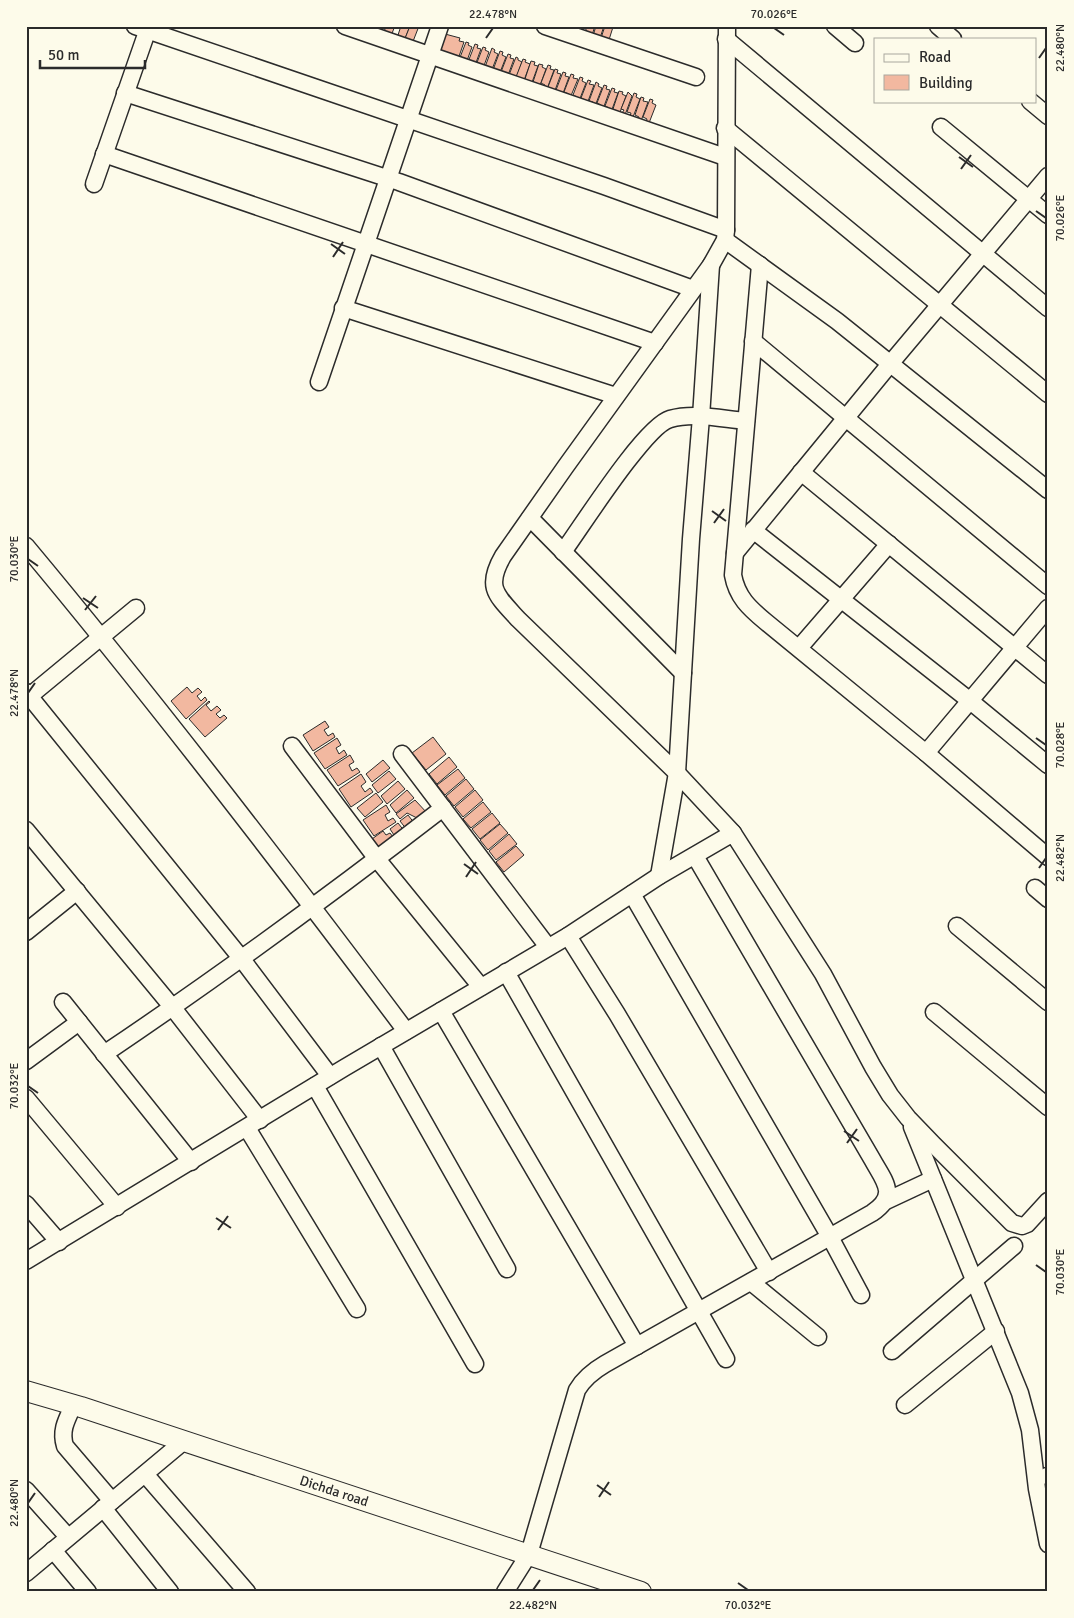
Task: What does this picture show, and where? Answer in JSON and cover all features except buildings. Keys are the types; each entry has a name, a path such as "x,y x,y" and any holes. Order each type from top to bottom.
{"main road":[{"name":"Dichda road","path":"26,1391 74,1404 641,1592"}],"street":[{"path":"345,26 725,157"},
{"path":"319,382 440,26"},
{"path":"545,26 696,78"},
{"path":"835,26 855,43"},
{"path":"938,26 952,38"},
{"path":"94,184 125,93 144,28 408,119 725,235 760,265 837,321 1048,490"},
{"path":"726,32 725,235 711,265 530,518 496,568 492,581 496,592 518,619 677,773 733,833 823,974 890,1095 908,1118 1012,1223 1022,1226 1027,1224 1047,1205"},
{"path":"726,32 982,253 1045,299"},
{"path":"125,93 387,178 693,289"},
{"path":"1031,102 1048,116"},
{"path":"941,127 1048,215"},
{"path":"725,128 1048,394"},
{"path":"104,154 654,343"},
{"path":"735,553 752,530 1048,176"},
{"path":"659,876 677,773 691,540 711,265"},
{"path":"760,265 733,575 740,597 750,609 926,753 1048,857"},
{"path":"343,308 616,396"},
{"path":"753,341 1048,586"},
{"path":"564,552 640,444 650,433 669,419 680,417 746,421"},
{"path":"801,472 1048,675"},
{"path":"530,518 683,673"},
{"path":"752,530 969,700 1048,765"},
{"path":"799,648 889,544"},
{"path":"26,546 102,638 312,906 406,1031"},
{"path":"136,608 102,638 27,696 242,958 330,1076"},
{"path":"926,753 1048,608"},
{"path":"292,746 377,859 481,987"},
{"path":"402,754 548,947"},
{"path":"104,1054 173,1008 242,958 443,808"},
{"path":"26,830 173,1008 254,1124 356,1309"},
{"path":"27,1261 330,1076 568,936 659,876 733,833"},
{"path":"695,856 879,1171 888,1194 886,1201"},
{"path":"26,932 77,891"},
{"path":"632,894 830,1237 861,1295"},
{"path":"957,926 1048,1002"},
{"path":"568,936 617,1014 769,1272"},
{"path":"506,972 726,1359"},
{"path":"63,1002 191,1162"},
{"path":"441,1011 637,1346"},
{"path":"934,1012 1048,1106"},
{"path":"26,1061 78,1022"},
{"path":"381,1046 507,1269"},
{"path":"315,1086 475,1364"},
{"path":"26,1098 117,1207"},
{"path":"908,1118 1008,1360 1026,1412 1045,1479 1048,1544"},
{"path":"505,1592 529,1554 577,1390 583,1380 592,1372 877,1210 886,1201 933,1178"},
{"path":"26,1204 60,1242"},
{"path":"892,1351 1014,1246"},
{"path":"751,1282 818,1337"},
{"path":"905,1405 996,1331"},
{"path":"74,1404 64,1425 62,1436 65,1446 170,1592"},
{"path":"26,1572 184,1441"},
{"path":"145,1474 242,1590"},
{"path":"26,1490 68,1537"},
{"path":"53,1550 88,1592"}]}
